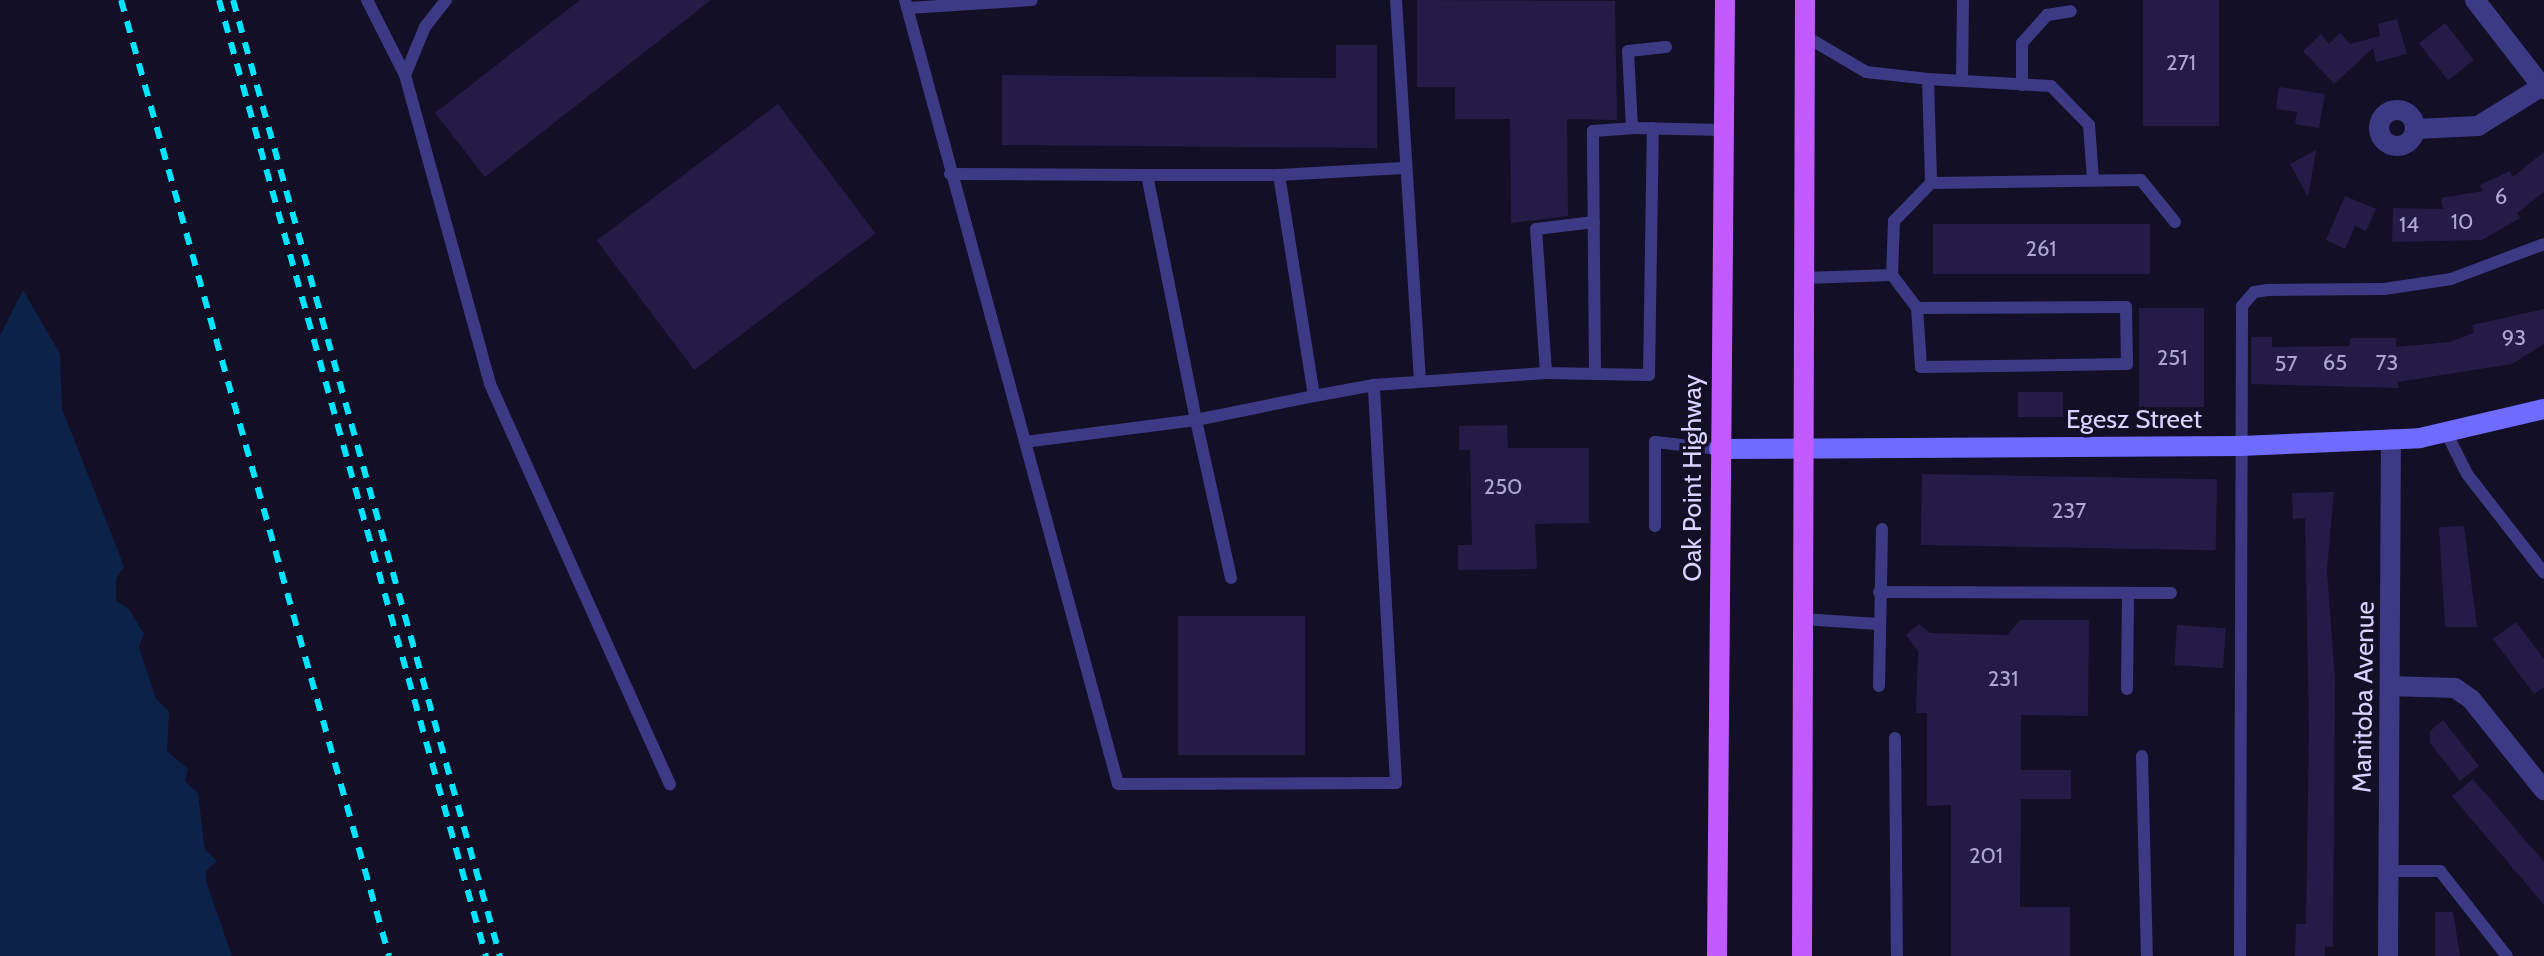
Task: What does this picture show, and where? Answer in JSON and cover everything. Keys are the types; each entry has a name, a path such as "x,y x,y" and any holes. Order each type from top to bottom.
{"main road":[{"name":"Oak Point Highway","path":"1717,956 1725,0"},
{"path":"1802,956 1805,0"}],"street":[{"path":"2416,129 2478,126 2543,87 2475,0"},
{"name":"Egesz Street","path":"1719,449 2240,446 2391,439 2448,436 2544,409"},
{"name":"Manitoba Avenue","path":"2388,956 2391,439"},
{"path":"2390,686 2455,688 2471,699 2544,790"}],"lane":[{"path":"367,0 405,75 490,384 670,784"},
{"path":"405,75 425,27 446,0"},
{"path":"1032,0 907,4 950,174 1118,784 1396,783 1374,385"},
{"path":"1396,0 1403,168 1420,377"},
{"path":"1962,81 1963,0"},
{"path":"2022,85 2022,43 2047,15 2071,11"},
{"path":"1805,36 1866,72 2051,86 2089,125 2093,180"},
{"path":"1632,128 1628,51 1666,47"},
{"path":"1928,79 1931,183"},
{"path":"1595,374 1593,131 1632,128 1723,130"},
{"path":"1025,442 1196,420 1420,377 1546,373 1649,375 1653,128"},
{"path":"950,174 1279,175 1403,168"},
{"path":"1147,175 1231,578"},
{"path":"1279,175 1314,396"},
{"path":"1917,308 2126,307 2127,364 1921,367 1917,308 1892,275 1894,221 1931,183 2141,180 2175,222"},
{"path":"1546,373 1536,229 1594,222"},
{"path":"2240,956 2239,321 2254,292 2384,289 2451,279 2544,244"},
{"path":"1803,278 1892,275"},
{"path":"2448,436 2467,474 2544,573"},
{"path":"1655,526 1655,442 1719,449"},
{"path":"1879,686 1882,529"},
{"path":"1879,592 2171,593"},
{"path":"2127,689 2128,593"},
{"path":"1803,619 1878,624"},
{"path":"1895,738 1897,956"},
{"path":"2142,756 2147,956"},
{"path":"2388,871 2440,871 2507,956"}],"water":[{"path":"23,290 60,354 62,409 124,566 116,579 116,601 129,609 144,634 139,647 156,699 169,711 167,751 188,769 185,781 198,793 205,850 217,861 206,871 206,881 232,956 0,956 0,336"}],"building":[{"path":"580,0 711,0 485,177 435,113"},
{"path":"1417,0 1615,1 1617,120 1567,119 1568,216 1511,223 1510,119 1455,119 1455,87 1417,87"},
{"path":"2143,0 2219,0 2219,126 2143,126"},
{"path":"2397,19 2407,54 2376,62 2373,48 2334,84 2303,51 2321,34 2329,44 2340,33 2350,44 2380,36 2378,24"},
{"path":"2445,23 2474,60 2448,80 2419,43"},
{"path":"1336,45 1377,45 1377,148 1002,145 1002,75 1336,78"},
{"path":"2279,87 2325,94 2319,128 2295,124 2297,112 2276,109"},
{"path":"778,104 875,233 694,370 597,241"},
{"path":"2316,150 2308,197 2290,164"},
{"path":"2544,152 2544,192 2517,213 2520,218 2482,240 2392,242 2393,208 2443,209 2441,198 2483,191 2480,185 2510,171 2513,177"},
{"path":"2345,196 2376,209 2366,231 2355,226 2345,249 2326,240"},
{"path":"1933,224 2150,224 2150,274 1933,274"},
{"path":"2139,308 2204,308 2204,407 2139,407"},
{"path":"2544,309 2544,344 2512,364 2398,382 2398,388 2251,384 2251,337 2272,337 2272,347 2350,346 2350,338 2396,338 2396,347 2450,342 2474,333 2472,325"},
{"path":"2018,392 2063,392 2063,417 2018,417"},
{"path":"1507,425 1508,448 1589,448 1589,523 1535,524 1537,569 1458,570 1458,545 1472,545 1470,450 1459,450 1459,426"},
{"path":"1922,474 2217,479 2216,550 1921,545"},
{"path":"2334,492 2327,570 2335,680 2333,947 2325,946 2325,956 2295,956 2296,924 2306,924 2309,729 2305,518 2293,519 2292,493"},
{"path":"2464,526 2477,627 2445,627 2439,527"},
{"path":"1178,616 1305,616 1305,755 1178,755"},
{"path":"2020,620 2089,620 2088,716 2021,715 2021,770 2071,770 2071,799 2021,799 2020,907 2070,907 2070,956 1951,956 1951,805 1927,806 1927,713 1916,713 1918,651 1906,635 1919,624 1930,633 2007,635"},
{"path":"2516,622 2544,659 2544,687 2534,694 2493,639"},
{"path":"2177,625 2226,628 2223,668 2174,665"},
{"path":"2443,720 2479,766 2460,781 2430,743 2430,731"},
{"path":"2473,779 2544,862 2544,905 2452,796"},
{"path":"2435,912 2453,912 2460,956 2435,956"}],"railway":[{"path":"121,0 389,956"},
{"path":"219,0 486,956"},
{"path":"233,0 500,956"}]}
